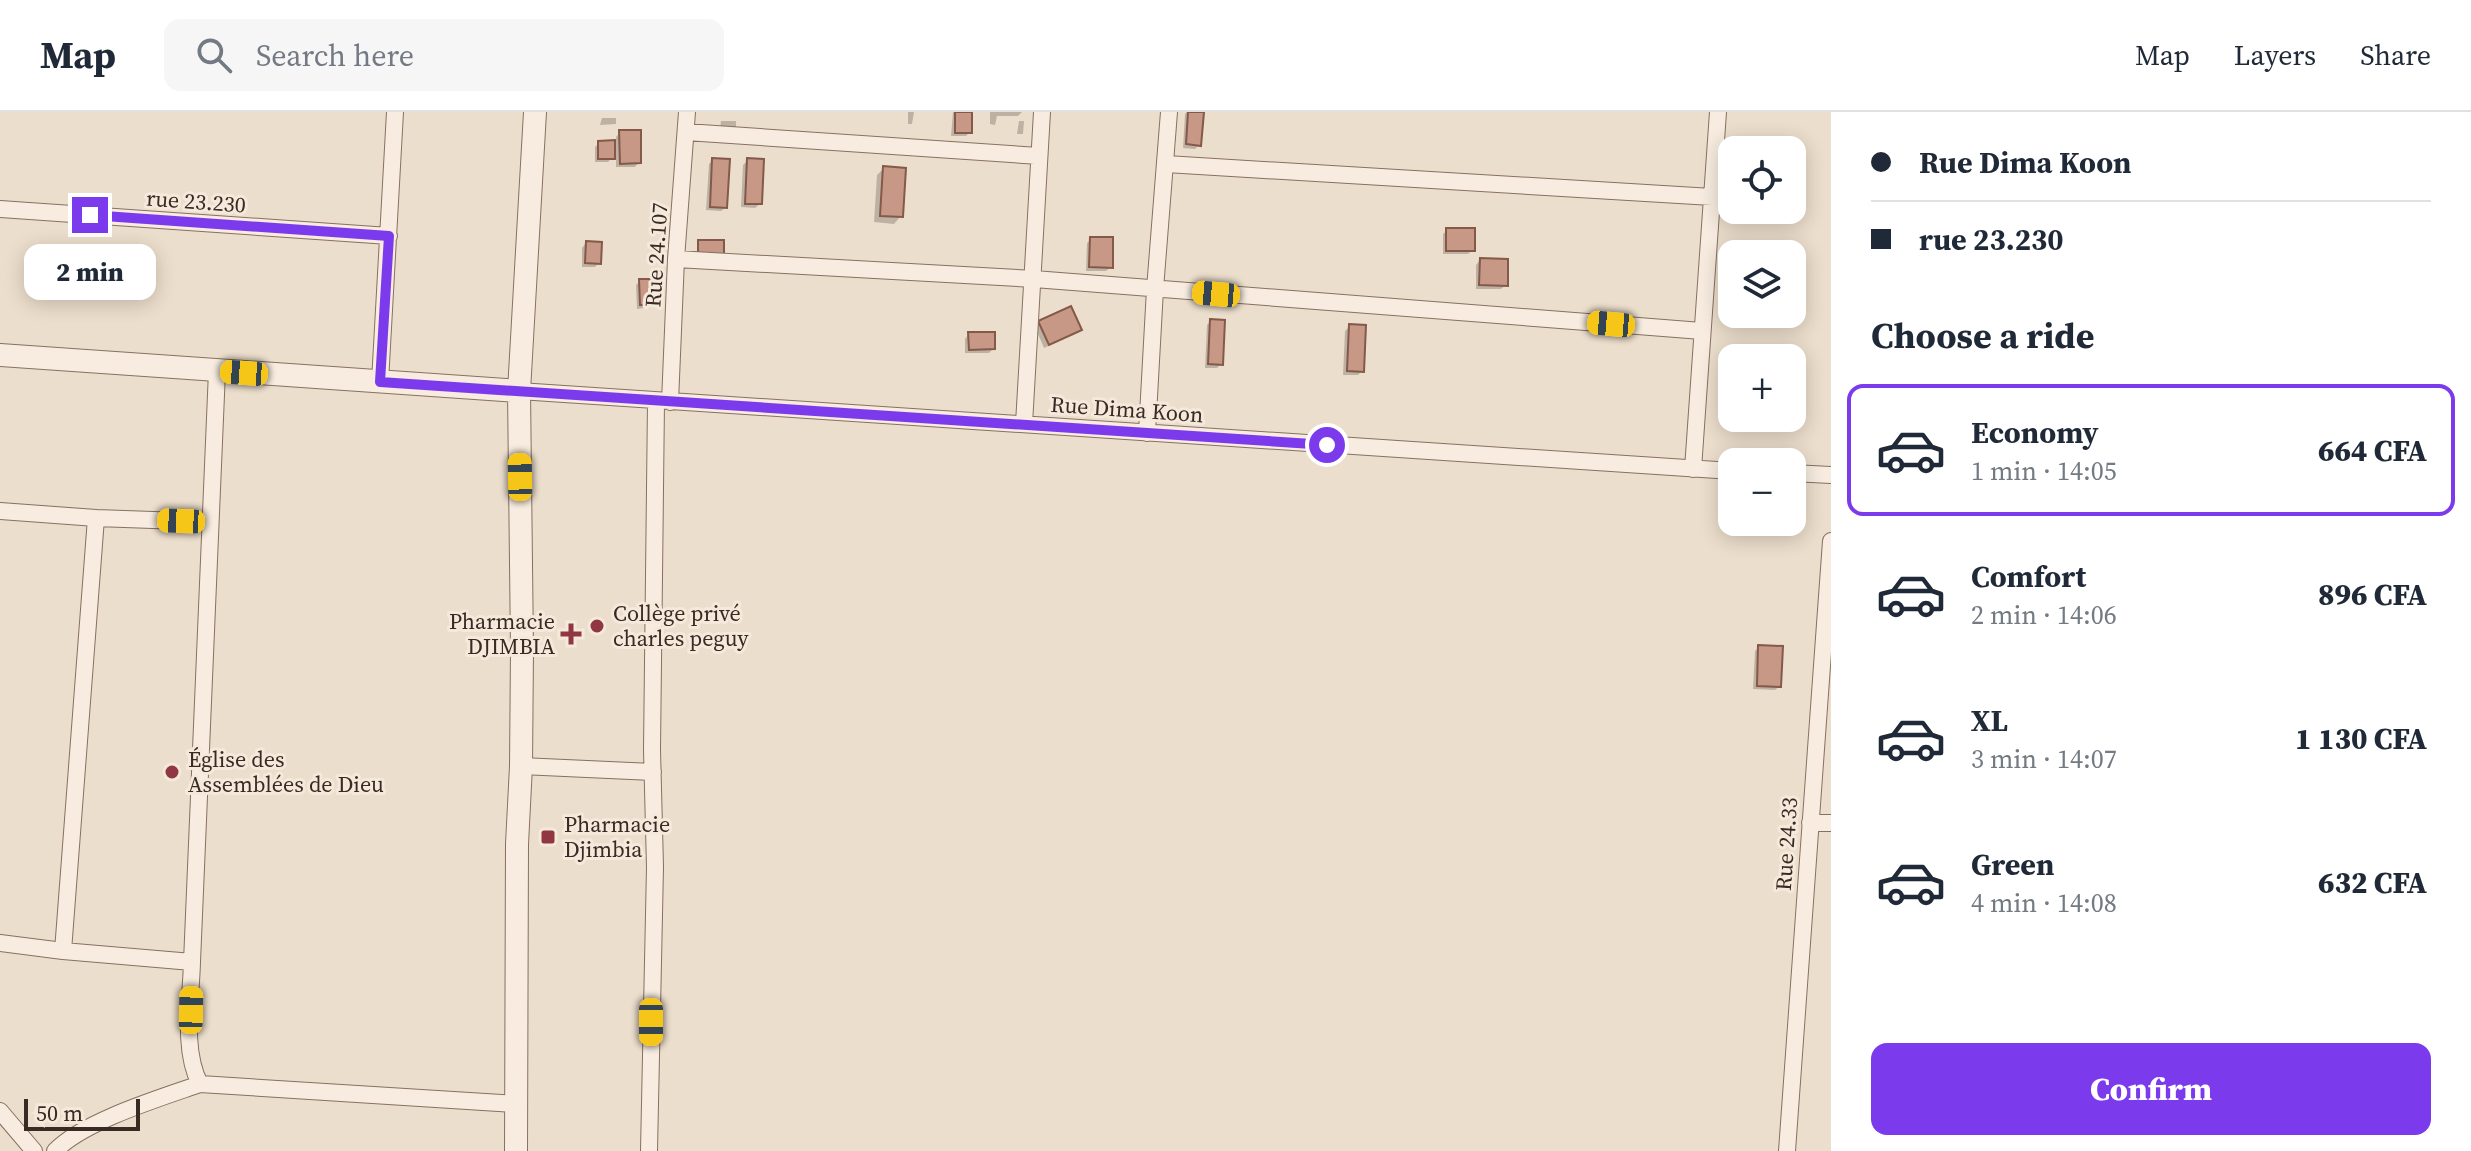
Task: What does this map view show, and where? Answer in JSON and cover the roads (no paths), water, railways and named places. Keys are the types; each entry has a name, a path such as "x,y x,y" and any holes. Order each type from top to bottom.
{"street":[{"path":"380,382 395,112"},
{"path":"516,1151 517,844 522,650 519,391 535,112"},
{"name":"Rue 24.107","path":"649,1151 655,867 652,750 663,402 687,112"},
{"path":"1024,424 1042,112"},
{"path":"1147,433 1169,112"},
{"path":"1693,469 1718,112"},
{"path":"686,132 1039,156"},
{"path":"1166,164 1712,197"},
{"name":"rue 23.230","path":"0,209 389,236"},
{"path":"676,259 1034,279 1702,331"},
{"path":"0,355 519,391"},
{"path":"200,1084 190,1058 192,962 217,371"},
{"name":"Rue Dima Koon","path":"519,391 1718,470"},
{"path":"1806,474 1831,475"},
{"path":"0,511 210,522"},
{"path":"63,951 96,518"},
{"name":"Rue 24.33","path":"1787,1151 1831,541"},
{"path":"521,766 653,772"},
{"path":"1810,823 1831,823"},
{"path":"0,943 192,962"},
{"path":"55,1151 63,1143 106,1120 200,1084 516,1104"},
{"path":"0,1111 34,1151"}],"place":[{"name":"Collège privé charles peguy","path":"597,626"},
{"name":"Pharmacie DJIMBIA","path":"571,634"},
{"name":"Église des Assemblées de Dieu","path":"172,772"},
{"name":"Pharmacie Djimbia","path":"548,837"}]}
